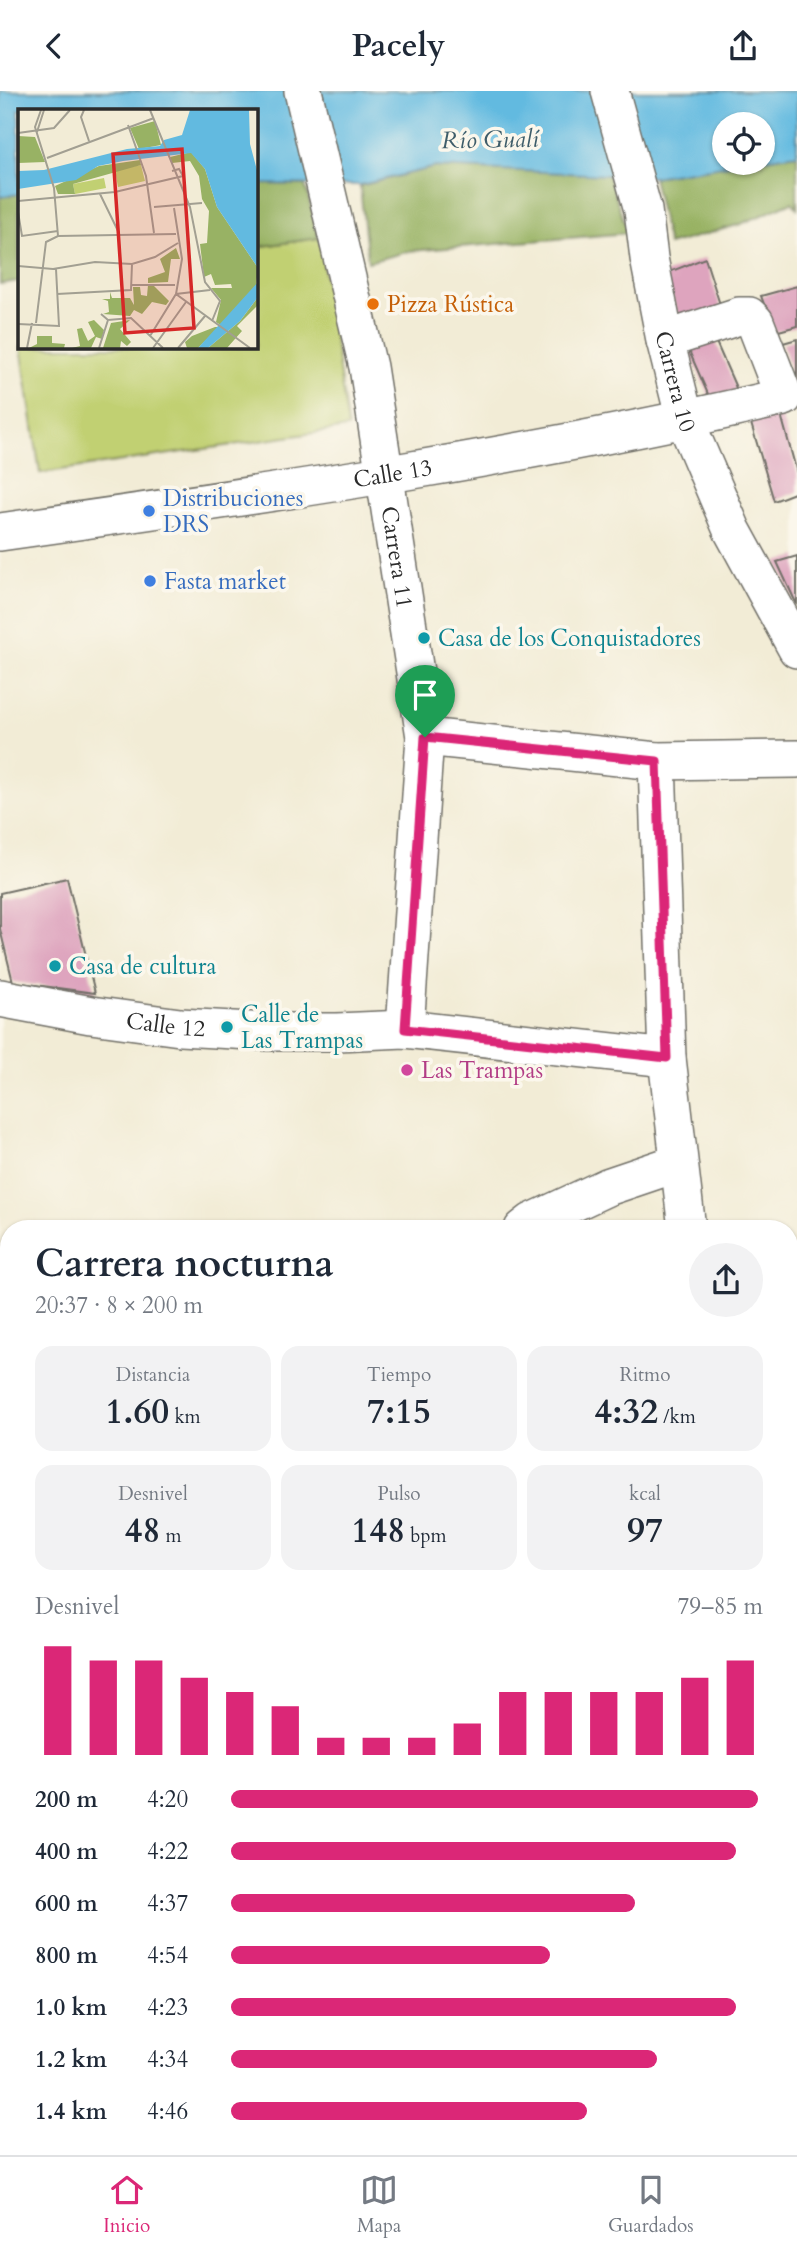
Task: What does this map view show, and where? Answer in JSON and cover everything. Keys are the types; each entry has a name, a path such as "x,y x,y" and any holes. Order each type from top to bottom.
{"street":[{"name":"Carrera 11","path":"303,91 368,367 425,737 405,1029"},
{"name":"Carrera 10","path":"610,91 643,210 665,341 685,420 732,530 797,649"},
{"name":"Calle 13","path":"0,532 385,475 685,420 784,397 755,322 749,316 739,316 665,341"},
{"path":"425,737 657,761 797,759"},
{"path":"657,761 667,1058 686,1220"},
{"name":"Calle 12","path":"1,994 91,1015 180,1027 282,1032 405,1029 667,1058"},
{"path":"536,1220 607,1187 678,1163"}],"green space":[{"path":"797,154 797,208 792,202 741,224 668,245 653,177 712,168 712,175 775,175 775,157"},
{"path":"436,167 608,175 628,233 410,251 368,262 360,186"},
{"path":"257,184 305,185 319,238 257,247"},
{"path":"18,194 18,281 0,284 0,197"},
{"path":"319,238 348,428 40,473 21,348 257,348 257,247"}],"water":[{"name":"Río Gualí","path":"0,91 797,91 797,154 775,157 775,112 712,112 712,168 653,177 436,167 360,185 257,184 257,109 18,109 18,194 0,197"}],"building":[{"path":"705,258 724,317 683,330 664,274"},
{"path":"797,286 797,326 775,332 761,296"},
{"path":"712,333 737,390 711,401 686,344"},
{"path":"797,339 797,397 783,343"},
{"path":"780,411 797,473 797,492 774,501 750,420"},
{"path":"797,556 797,605 777,562"},
{"path":"67,878 95,993 13,982 0,929 0,893"}],"place":[{"name":"Pizza Rústica","path":"373,304"},
{"name":"Distribuciones DRS","path":"149,511"},
{"name":"Fasta market","path":"150,581"},
{"name":"Casa de los Conquistadores","path":"424,638"},
{"name":"Casa de cultura","path":"55,966"},
{"name":"Calle de Las Trampas","path":"227,1027"},
{"name":"Las Trampas","path":"407,1070"}],"route":[{"path":"425,737 657,761 667,1058 405,1029 425,737"}]}
